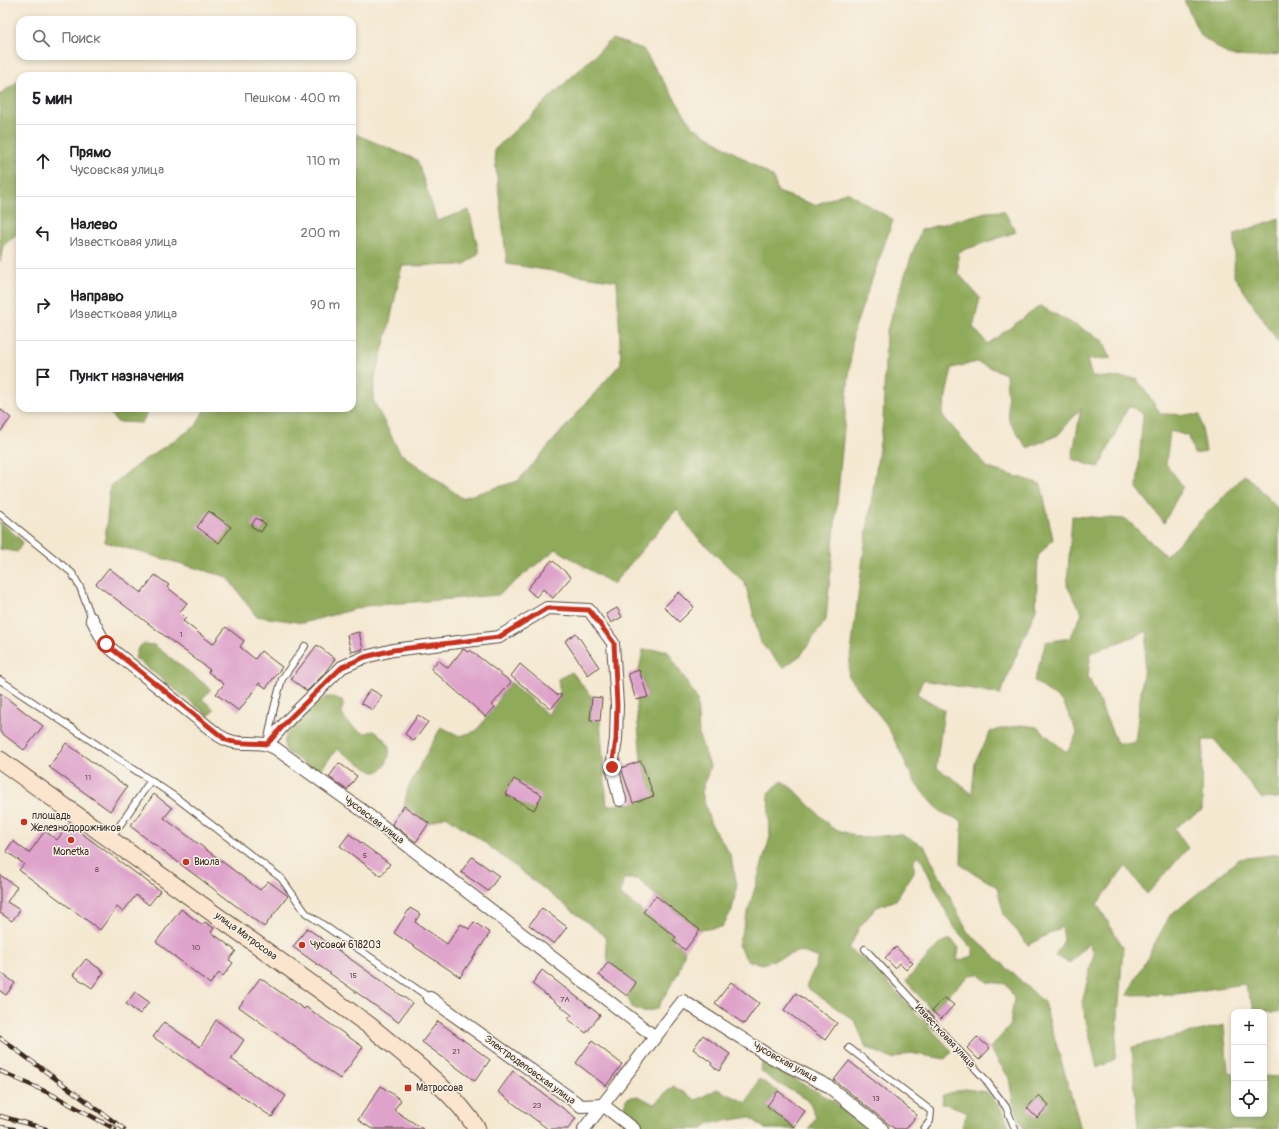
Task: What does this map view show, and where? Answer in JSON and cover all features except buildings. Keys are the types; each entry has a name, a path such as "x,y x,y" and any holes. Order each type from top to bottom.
{"street":[{"path":"267,744 290,718 334,674 342,667 353,661 376,653 393,650 499,637 547,608 589,610 614,643 617,705 616,739 612,767 620,800"},
{"name":"Чусовская улица","path":"92,619 106,644 218,735 234,743 267,744 275,748 363,811 655,1037 683,1001 771,1057 828,1086 882,1129"},
{"name":"улица Матросова","path":"0,760 111,838 370,1026 446,1092 470,1117 477,1129"},
{"name":"Электродеповская улица","path":"430,998 581,1106 603,1105"},
{"path":"584,1129 655,1037"},
{"path":"603,1105 634,1129"}],"lane":[{"path":"0,514 72,573 80,587 92,619"},
{"path":"267,744 274,708 282,679 305,646"},
{"path":"0,680 151,780 281,878 306,914 430,998"},
{"path":"111,838 151,780"},
{"name":"Известковая улица","path":"865,949 985,1079 1006,1107 1014,1129"},
{"path":"849,1048 931,1112 930,1121 924,1129"}],"green space":[{"path":"1184,0 1279,0 1279,54 1256,57 1230,56 1200,35"},
{"path":"612,39 643,49 692,126 773,177 778,192 815,205 847,192 893,220 853,333 826,620 801,655 783,668 761,643 745,583 694,534 677,509 613,584 556,549 498,595 366,606 303,623 256,616 227,577 105,542 110,486 144,460 196,426 203,412 356,412 356,134 417,160 437,221 469,210 479,253 464,265 402,266 389,326 375,377 373,400 400,453 462,498 518,481 621,363 617,281 507,264 494,150"},
{"path":"16,83 16,235 3,246 0,262 0,94"},
{"path":"1004,211 1016,232 958,252 958,273 980,298 973,327 988,344 1040,306 1103,340 1111,358 1087,360 1092,377 1136,378 1161,414 1200,415 1206,452 1194,454 1189,436 1170,431 1166,464 1183,486 1164,523 1137,488 1143,414 1129,405 1099,468 1072,459 1081,408 1058,435 1027,448 1009,421 1006,374 977,362 952,368 942,415 988,468 1041,484 1053,539 1038,556 1036,609 1000,694 923,680 917,694 944,710 936,768 954,779 972,794 975,762 991,731 1021,725 1037,727 1067,753 1077,733 1063,702 1034,681 1046,642 1070,638 1082,613 1067,586 1072,516 1126,519 1166,556 1245,474 1279,510 1279,798 1262,799 1215,740 1203,740 1202,810 1174,828 1188,848 1147,894 1126,866 1097,904 1123,947 1115,1059 1097,1068 1082,1003 1094,953 1088,943 1070,963 1055,956 1064,940 1062,927 1028,945 1004,915 997,887 961,865 962,821 941,812 917,786 887,725 848,676 862,565 883,422 886,333 921,230 986,212","holes":["1148,631 1135,743 1117,743 1088,676 1091,653"]},
{"path":"1279,218 1279,343 1234,276 1235,234"},
{"path":"110,412 147,412 142,423 117,422"},
{"path":"0,521 23,542 17,552 0,549"},
{"path":"143,644 154,645 211,689 202,699 214,709 209,716 135,658 138,648"},
{"path":"643,650 667,650 697,699 699,736 710,766 702,792 710,822 730,854 737,885 732,910 722,927 700,930 656,896 638,879 623,879 621,895 676,937 673,941 685,950 678,973 657,1009 643,1012 632,1007 627,996 636,983 608,962 605,936 481,840 446,816 429,823 404,806 408,788 441,727 460,736 476,731 495,707 501,694 511,682 548,715 560,697 558,679 572,672 592,697 590,720 600,721 607,806 633,803 653,795 641,761 636,700 648,697 639,670"},
{"path":"327,697 337,698 342,701 343,716 355,728 365,733 374,731 385,740 389,748 389,754 386,764 378,772 373,772 337,749 318,773 286,751 285,739 296,721 309,709"},
{"path":"782,781 798,793 832,828 862,838 900,834 925,847 967,931 1044,1002 1081,1129 1024,1129 1013,1102 1009,1078 990,1048 1010,1026 1014,998 1007,984 987,982 978,974 969,975 932,1011 906,981 940,943 951,939 959,948 957,961 973,956 973,949 953,926 919,855 914,859 914,872 896,900 877,907 860,926 849,949 868,962 952,1051 945,1059 910,1053 892,1059 866,1047 855,1021 806,987 819,958 800,951 762,964 747,960 738,945 770,837 768,793"},
{"path":"1279,854 1279,1012 1267,1012 1267,1009 1255,1009 1244,984 1177,994 1127,995 1169,917 1239,859"},
{"path":"1224,1025 1228,1072 1231,1072 1231,1117 1267,1117 1267,1076 1279,1077 1279,1129 1138,1129 1132,1047"},
{"path":"763,1062 832,1100 868,1129 809,1129 816,1117 808,1100 772,1080 760,1070"},
{"path":"759,1079 778,1091 767,1106 797,1129 765,1129 750,1117 708,1124 704,1129 653,1129 624,1116 626,1098 638,1096 654,1104 673,1086 696,1100 717,1089 747,1103"},
{"path":"965,1089 987,1092 1003,1111 1010,1129 963,1129 962,1126 968,1112 942,1104 943,1095"}],"railway":[{"path":"0,1038 124,1129"},
{"path":"0,1071 51,1094 115,1129"},
{"path":"0,1116 46,1129"},
{"path":"0,1127 14,1129"}],"place":[{"name":"площадь Железнодорожников","path":"24,822"},
{"name":"Monetka","path":"71,840"},
{"name":"Виола","path":"186,862"},
{"name":"Чусовой 618203","path":"302,945"},
{"name":"Матросова","path":"408,1088"}],"route":[{"path":"106,644 226,740 242,744 267,744 325,682 342,667 353,661 376,653 393,650 499,637 547,608 589,610 614,643 617,705 616,739 612,767"}]}
